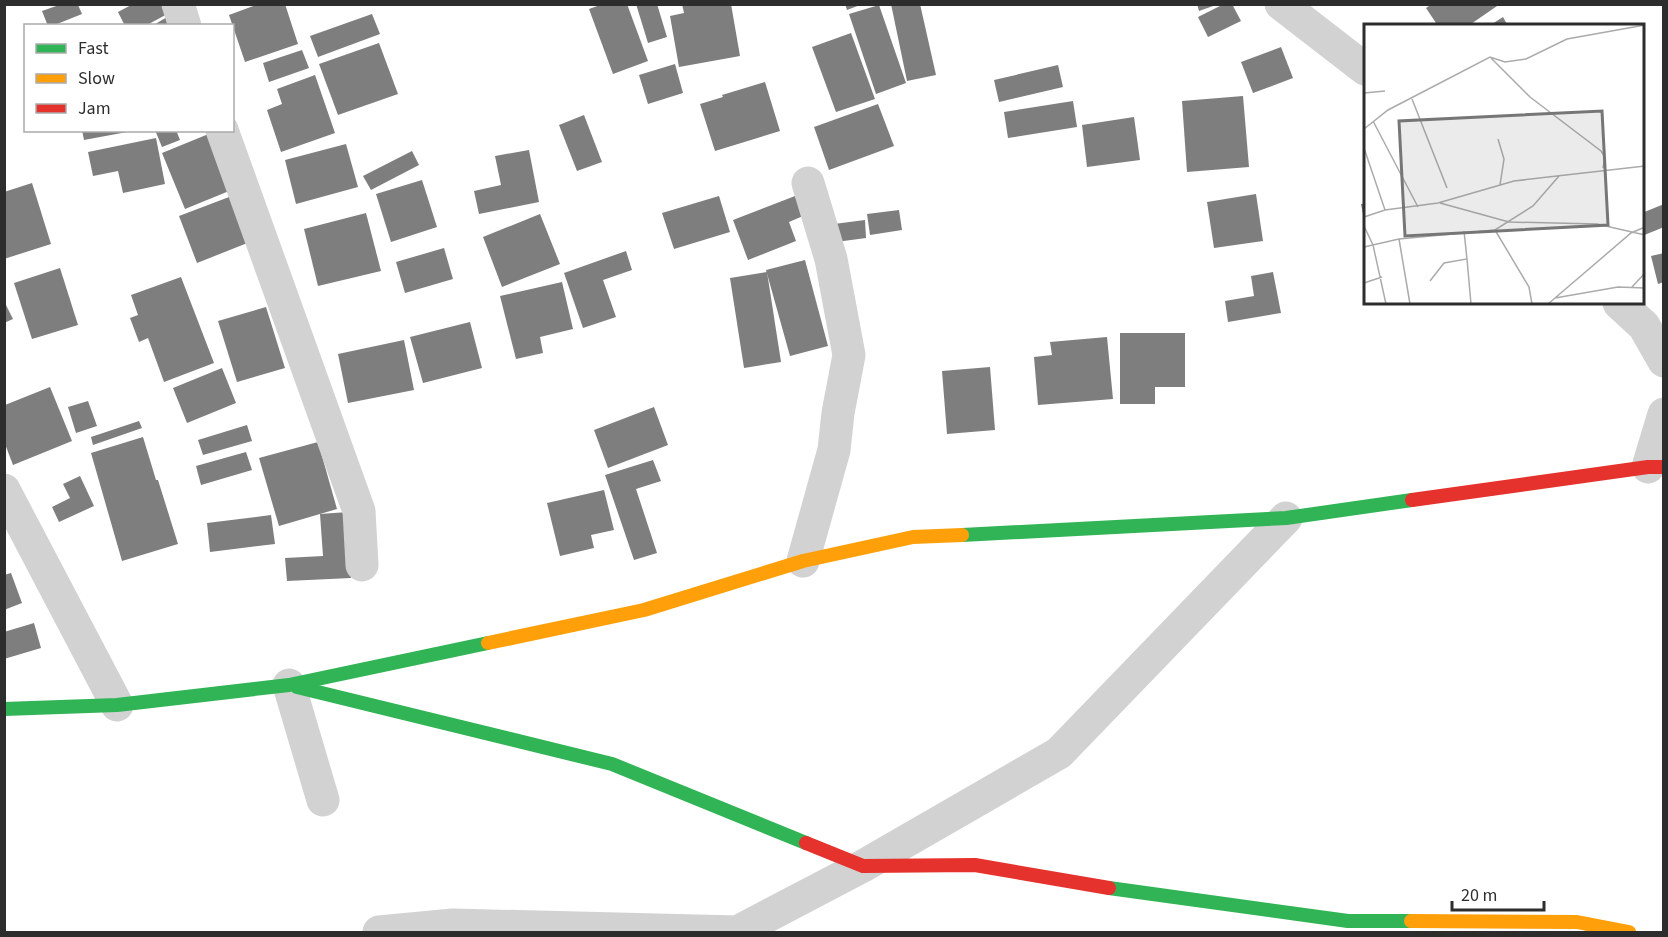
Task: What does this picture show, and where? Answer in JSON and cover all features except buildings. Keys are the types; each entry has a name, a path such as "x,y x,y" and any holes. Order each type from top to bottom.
{"street":[{"path":"178,4 184,24"},
{"path":"1281,4 1364,68"},
{"path":"223,132 359,512 362,565"},
{"path":"802,561 834,450 838,413 849,355 831,259 808,183"},
{"path":"1620,304 1644,326 1664,361"},
{"path":"4,709 117,705 289,685 644,610 802,561 913,537 1286,518 1656,467 1664,414"},
{"path":"4,490 117,705"},
{"path":"379,933 453,925 483,929 737,932 863,866 1059,753 1286,518"},
{"path":"289,685 612,765 863,866 975,865 1083,884 1348,921 1577,922 1629,933"},
{"path":"289,685 323,800"}],"traffic: fast":[{"path":"962,535 1286,518 1412,500"},
{"path":"4,709 117,705 289,685 488,643"},
{"path":"297,687 612,764 806,843"},
{"path":"1109,888 1348,921 1411,921"}],"traffic: slow":[{"path":"488,643 644,610 803,561 913,537 962,535"},
{"path":"1411,921 1577,922 1629,932"}],"traffic: jam":[{"path":"1412,500 1648,467 1664,467"},
{"path":"806,843 863,866 975,865 1109,888"}]}
